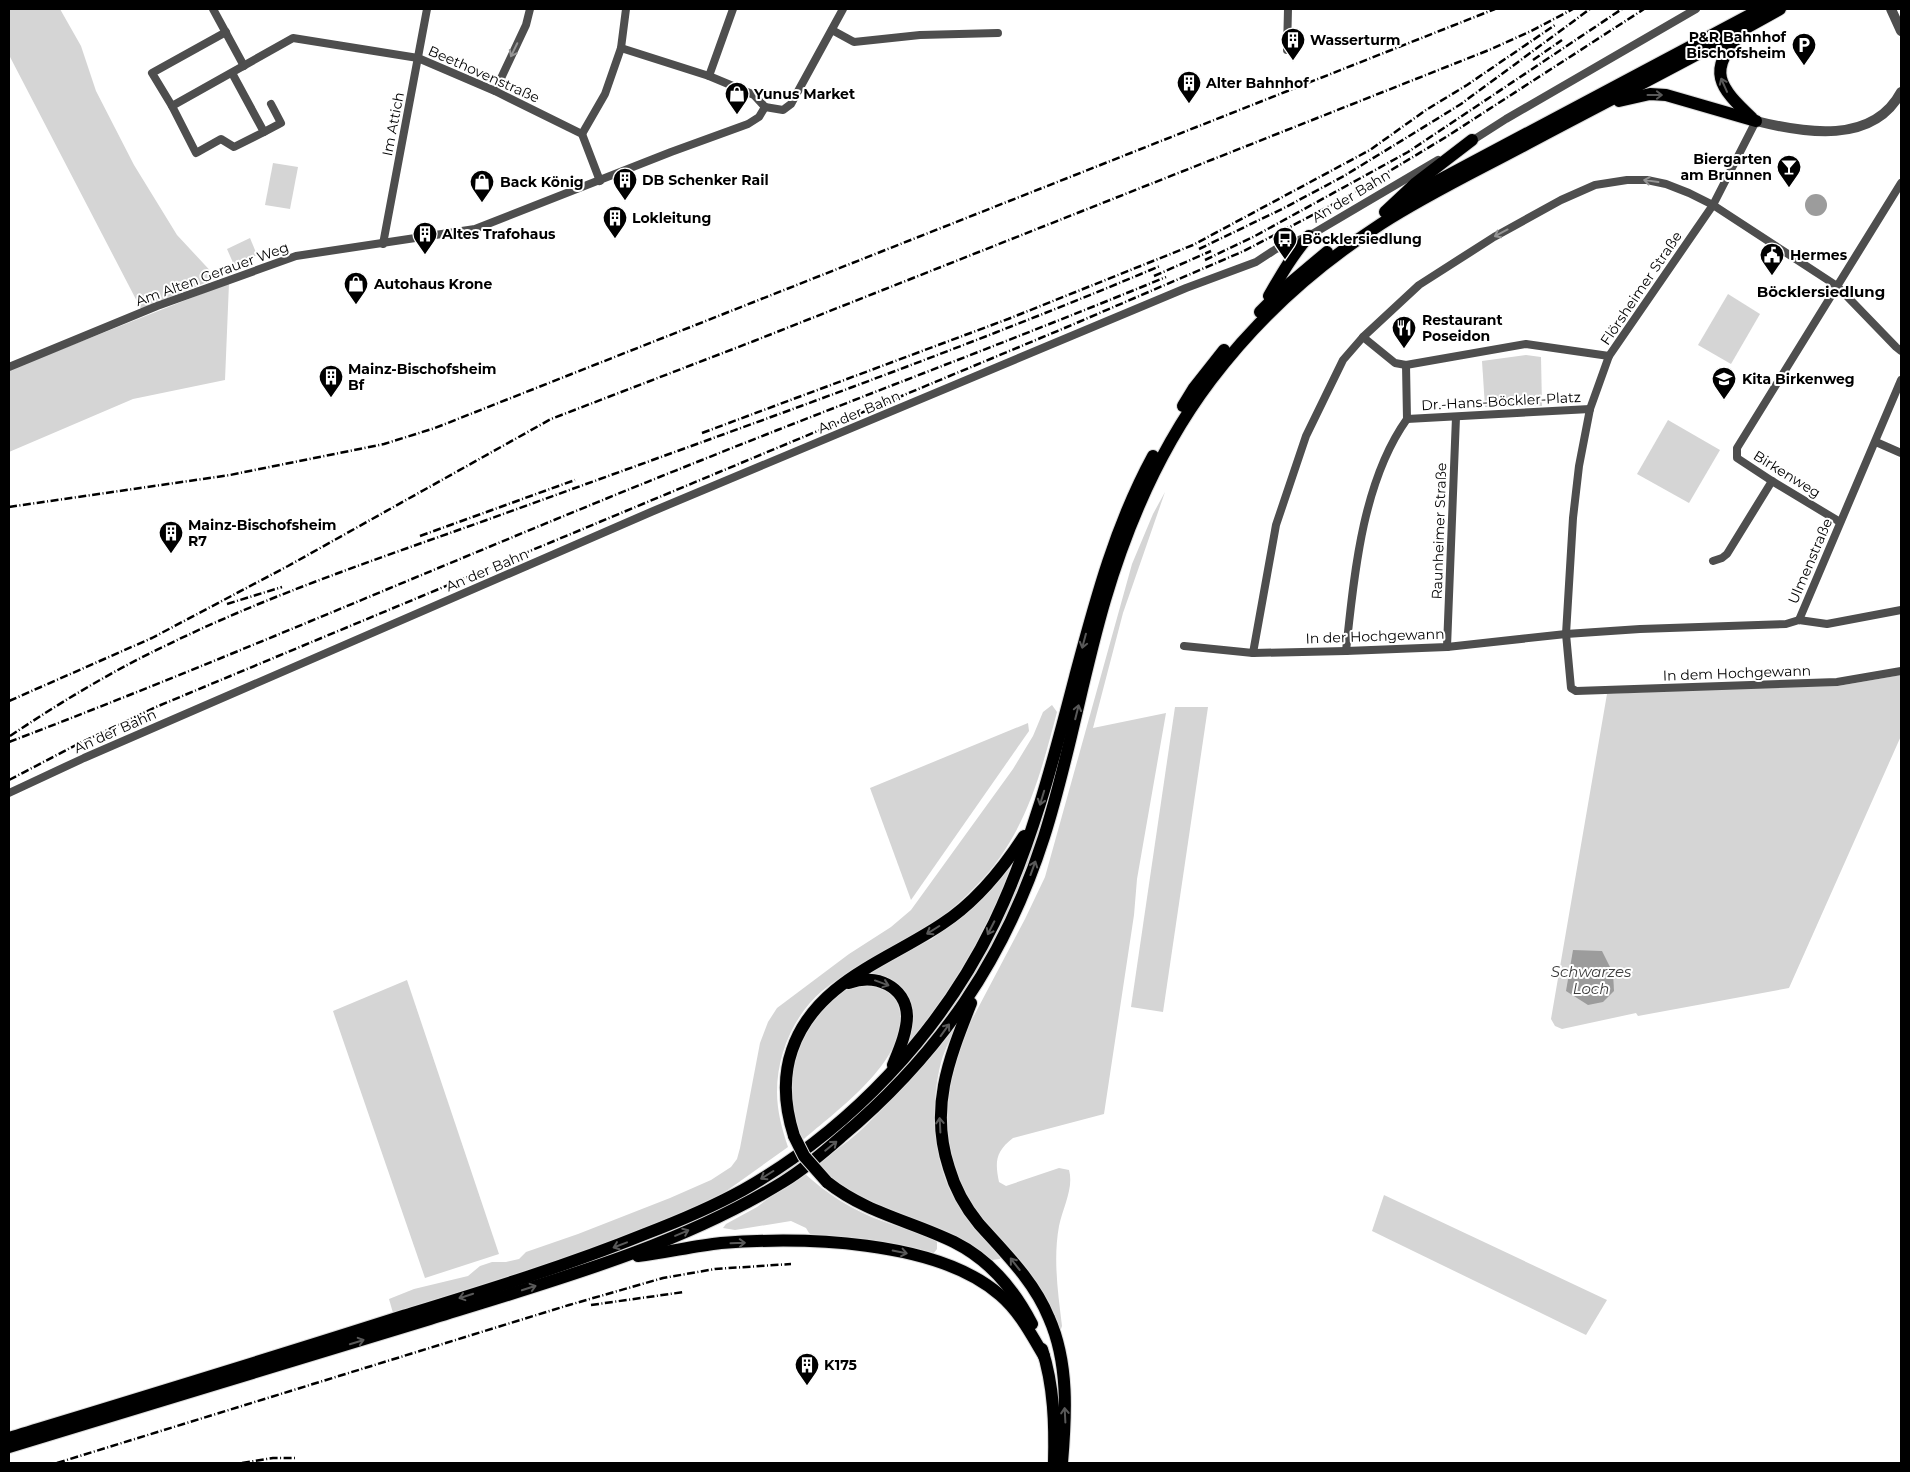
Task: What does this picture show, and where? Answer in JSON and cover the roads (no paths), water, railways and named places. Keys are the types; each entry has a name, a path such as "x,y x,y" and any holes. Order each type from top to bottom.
{"highway":[{"path":"9,1438 522,1279 579,1260 665,1227 735,1194 777,1169 848,1114 890,1073 938,1015 976,957 1007,896 1036,818 1095,600 1107,563 1138,485 1194,388 1228,346 1262,310 1304,271 1385,212 1426,187 1763,13 1780,9"},
{"path":"9,1447 620,1259 716,1218 786,1180 816,1158 886,1097 918,1063 951,1023 980,978 1014,913 1042,841 1055,799 1104,602 1125,540 1147,486 1177,430 1211,379 1251,332 1273,310 1327,263 1379,225 1434,193 1591,110 1763,13"},
{"path":"1756,121 1724,88 1720,66 1731,45 1763,13"},
{"path":"1591,110 1635,96 1666,95 1756,121"},
{"path":"1385,212 1416,183 1472,140"},
{"path":"1262,310 1284,269 1310,236"},
{"path":"1036,818 997,874 962,909 938,927 860,972 820,1002 800,1030 790,1055 785,1096 794,1136 804,1156 826,1182 846,1197 866,1208 953,1242 989,1265 1008,1285 1025,1309 1044,1356 1054,1411 1054,1463"},
{"path":"980,978 944,1080 940,1110 942,1140 948,1166 962,1199 979,1223 1014,1262 1037,1294 1050,1319 1059,1345 1063,1375 1065,1422 1062,1463"},
{"path":"835,989 858,980 873,980 888,984 903,999 907,1017 906,1027 890,1073"},
{"path":"620,1259 720,1243 798,1241 847,1243 907,1253 954,1268 991,1288 1020,1317 1044,1356"}],"street":[{"path":"213,9 244,66"},
{"name":"Im Attich","path":"383,244 427,9"},
{"path":"495,90 526,25 530,9"},
{"path":"600,182 582,134 605,94 621,48 626,9"},
{"path":"708,76 733,9"},
{"path":"621,48 708,76 754,94 764,107 783,110 791,104 843,9"},
{"path":"1287,50 1288,9"},
{"name":"An der Bahn","path":"9,793 84,758 650,512 1186,288 1256,262 1276,249 1310,236 1506,118 1696,9"},
{"path":"1891,9 1901,31"},
{"path":"832,30 854,42 920,35 998,33"},
{"path":"226,32 152,74 172,106 196,153 221,139 234,147 281,123 272,104"},
{"name":"Beethovenstraße","path":"172,106 293,38 418,58 495,90 582,134"},
{"path":"232,73 264,132"},
{"path":"1756,121 1782,127 1805,129 1836,131 1851,129 1864,126 1878,118 1891,108 1901,92"},
{"name":"Am Alten Gerauer Weg","path":"9,367 157,306 296,256 476,229 600,182 670,152 748,124 760,117 764,107"},
{"name":"Flörsheimer Straße","path":"1573,690 1570,685 1566,634 1573,518 1579,466 1590,408 1609,356 1713,205 1756,121"},
{"path":"1253,653 1276,525 1306,436 1344,360 1363,337 1419,285 1494,236 1561,200 1595,185 1612,181 1647,180 1666,184 1713,205 1837,286 1901,351"},
{"path":"1837,286 1901,183"},
{"name":"Birkenweg","path":"1837,286 1737,448 1737,458 1840,522"},
{"path":"1363,337 1395,363 1406,365 1526,344 1609,356"},
{"name":"Dr.-Hans-Böckler-Platz","path":"1406,365 1407,419 1590,408"},
{"name":"Ulmenstraße","path":"1566,634 1786,624 1799,620 1901,380"},
{"name":"Raunheimer Straße","path":"1447,646 1456,417"},
{"path":"1346,651 1354,583 1367,512 1397,433 1407,419"},
{"path":"1876,442 1901,453"},
{"path":"1713,561 1728,554 1772,481"},
{"path":"1799,620 1827,624 1901,610"},
{"name":"In der Hochgewann","path":"1184,646 1253,653 1346,651 1447,646 1566,634"},
{"name":"In dem Hochgewann","path":"1573,690 1837,682 1901,671"}],"water":[{"path":"1816,194 1824,197 1827,205 1824,213 1816,216 1808,213 1805,205 1808,197"},
{"name":"Schwarzes Loch","path":"1573,950 1602,951 1613,973 1614,991 1603,1002 1588,1005 1566,991"}],"railway":[{"path":"9,507 230,475 384,444 435,428 1495,9"},
{"path":"9,701 152,638 288,566 551,419 754,341 1489,50 1573,9"},
{"path":"1199,249 1284,208 1344,176 1432,122 1461,104 1590,9"},
{"path":"1205,260 1255,236 1408,152 1622,9"},
{"path":"9,780 76,745 156,707 1067,327 1244,251 1345,198 1446,137 1644,9"},
{"path":"702,433 1008,319 1193,245 1370,150 1426,110 1467,85 1555,25"},
{"path":"1533,60 1562,40"},
{"path":"1154,276 1211,251"},
{"path":"10,736 126,665 209,625 296,589 921,361 1001,331 1160,266"},
{"path":"9,742 178,676 682,468 1046,326 1166,277"},
{"path":"420,536 575,480"},
{"path":"227,604 282,587"},
{"path":"57,1463 569,1305 663,1278 715,1269 791,1264"},
{"path":"591,1305 684,1292"},
{"path":"242,1463 273,1458 295,1458"}],"place":[{"name":"Wasserturm","path":"1293,61"},
{"name":"P&R Bahnhof Bischofsheim","path":"1804,66"},
{"name":"Alter Bahnhof","path":"1189,104"},
{"name":"Yunus Market","path":"737,115"},
{"name":"Biergarten am Brunnen","path":"1789,188"},
{"name":"DB Schenker Rail","path":"625,201"},
{"name":"Back König","path":"482,203"},
{"name":"Lokleitung","path":"615,239"},
{"name":"Altes Trafohaus","path":"425,255"},
{"name":"Böcklersiedlung","path":"1285,260"},
{"name":"Hermes","path":"1772,276"},
{"name":"Autohaus Krone","path":"356,305"},
{"name":"Restaurant Poseidon","path":"1404,349"},
{"name":"Mainz-Bischofsheim Bf","path":"331,398"},
{"name":"Kita Birkenweg","path":"1724,400"},
{"name":"Mainz-Bischofsheim R7","path":"171,554"},
{"name":"K175","path":"807,1386"}],"district":[{"name":"Böcklersiedlung","path":"1821,291"}]}
